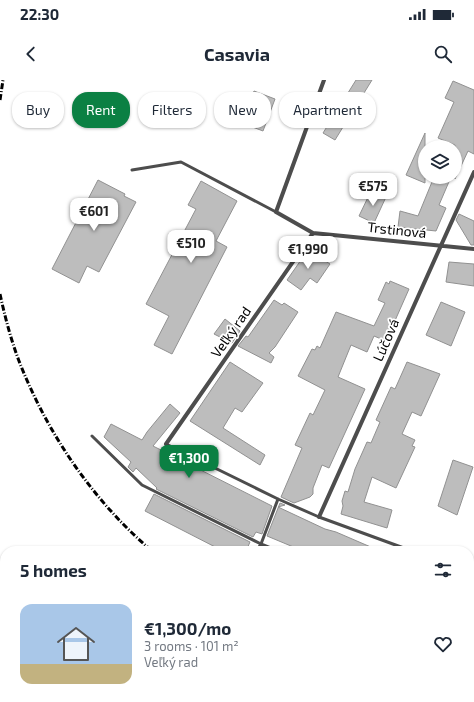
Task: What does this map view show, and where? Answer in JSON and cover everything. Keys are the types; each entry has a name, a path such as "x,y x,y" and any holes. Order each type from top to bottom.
{"street":[{"path":"276,212 324,80"},
{"name":"Lúčová","path":"319,517 474,172"},
{"name":"Trstinová","path":"276,212 313,233 474,249"},
{"name":"Veľký rad","path":"166,444 313,233"}],"lane":[{"path":"132,170 180,162 276,212"},
{"path":"92,436 142,485 266,546"},
{"path":"166,444 278,499 319,517 398,546"},
{"path":"261,544 278,499"}],"building":[{"path":"356,80 372,80 365,92 349,92"},
{"path":"453,81 474,90 474,154 468,151 462,164 462,140 443,140 438,138 454,102 445,98"},
{"path":"271,97 275,99 271,110"},
{"path":"255,128 264,128 263,131"},
{"path":"326,128 342,128 335,140 323,133"},
{"path":"425,133 425,140 422,140"},
{"path":"418,148 418,180 406,175"},
{"path":"98,180 125,194 124,196 136,202 99,272 87,266 79,283 52,269"},
{"path":"201,181 237,201 216,241 227,247 172,354 154,345 169,316 146,304 196,209 188,205"},
{"path":"431,184 448,184 439,205 446,208 436,231 398,227 400,211 418,216"},
{"path":"371,191 386,197 374,223 359,216"},
{"path":"459,214 474,221 474,245 471,245 456,220"},
{"path":"308,250 330,264 317,283 310,278 301,290 287,280"},
{"path":"449,262 474,264 474,286 446,282"},
{"path":"390,281 409,289 386,341 374,336 367,352 351,345 338,377 365,389 329,468 322,465 313,488 313,494 310,497 294,503 281,497 302,448 295,445 310,413 313,415 325,390 298,376 312,349 315,350 317,346 320,348 336,312 374,326 385,303 378,300 386,282 389,284"},
{"path":"274,300 282,305 284,303 298,312 275,347 269,353 274,357 271,363 238,346 246,336 248,337"},
{"path":"441,302 465,312 451,346 426,335"},
{"path":"225,319 240,331 232,343 214,334"},
{"path":"230,362 263,383 242,412 235,408 223,428 265,455 260,465 190,421"},
{"path":"407,362 440,374 421,416 412,412 402,434 415,440 412,446 415,447 396,488 372,477 364,502 392,510 387,528 341,514 343,506 342,501 345,491 348,492 355,469 367,442 371,443 380,422 376,420 391,387 395,389"},
{"path":"170,404 180,413 153,446 272,506 262,534 256,532 253,537 156,489 157,488 136,468 133,472 128,467 131,462 104,437 111,424 142,440"},
{"path":"453,460 473,467 457,515 438,506"},
{"path":"154,494 250,542 248,546 213,546 145,511"},
{"path":"280,503 285,505 278,507"},
{"path":"278,507 325,529 336,532 368,546 291,546 267,536"}],"railway":[{"path":"0,100 3,80"},
{"path":"0,294 8,328 19,361 30,388 58,440 91,488 130,531 146,546"}]}
